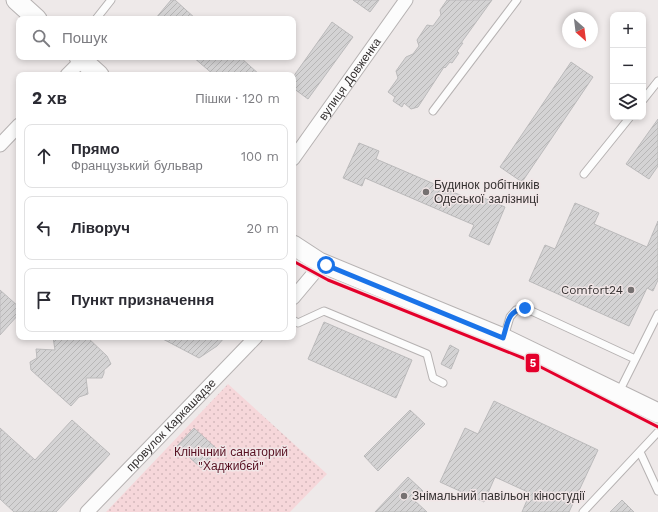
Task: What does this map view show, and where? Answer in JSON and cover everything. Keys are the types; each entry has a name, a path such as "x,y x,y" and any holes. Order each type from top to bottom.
{"street":[{"path":"16,0 34,16"},
{"name":"вулиця Довженка","path":"296,155 406,0"},
{"path":"69,72 78,60"},
{"path":"82,60 96,72"},
{"path":"0,145 16,128"},
{"path":"296,246 319,262 503,338 658,413"},
{"path":"296,294 314,273 319,262"},
{"name":"провулок Каркашадзе","path":"87,512 253,340"}],"lane":[{"path":"98,16 111,0"},
{"path":"433,111 516,0"},
{"path":"646,96 658,81"},
{"path":"584,174 628,120"},
{"path":"503,338 510,317 516,310 525,308 635,359"},
{"path":"296,322 298,323 324,311 427,354 434,378 443,383"},
{"path":"618,394 658,314"},
{"path":"583,512 658,432"},
{"path":"640,452 658,491"}],"green space":[{"name":"Клінічний санаторий \"Хаджибєй\"","path":"228,384 327,474 290,512 106,512"}],"building":[{"path":"171,0 175,0 193,16 158,16"},
{"path":"353,0 379,0 370,12"},
{"path":"447,0 492,0 461,43 463,43 457,51 459,53 452,63 450,62 445,68 444,67 418,107 411,109 404,103 402,107 393,101 395,97 388,92 398,78 396,71 406,57 413,54 419,46 417,40 427,25 433,26 441,15 440,10"},
{"path":"332,22 353,37 308,99 296,90 296,73"},
{"path":"196,60 243,60 257,72 210,72"},
{"path":"571,62 593,77 522,182 500,167"},
{"path":"658,119 658,166 649,179 626,164"},
{"name":"Будинок робітників Одеської залізниці","path":"359,143 379,151 376,159 481,204 484,198 505,207 489,245 469,236 474,225 365,178 362,186 343,178"},
{"path":"575,203 599,213 594,224 647,247 658,221 658,280 653,291 647,288 629,326 529,281 545,245 555,249"},
{"path":"0,290 16,304 16,317 0,335"},
{"path":"324,322 412,360 396,398 308,359"},
{"path":"53,340 90,340 107,356 111,364 104,370 102,378 86,378 88,394 79,397 71,406 31,370 30,362 37,358 36,349 55,350"},
{"path":"165,340 222,340 217,346 199,358"},
{"path":"450,345 459,350 451,369 441,364"},
{"path":"494,401 598,450 569,512 522,512 530,493 495,477 484,502 440,482 465,428 478,434"},
{"path":"410,410 425,424 378,471 364,456"},
{"path":"72,420 110,454 56,512 14,512 0,499 0,428 35,460"},
{"path":"194,428 218,450 201,468 177,446"},
{"name":"Знімальний павільон кіностудії","path":"408,477 423,491 414,500 427,512 375,512"},
{"path":"622,500 634,512 610,512"}],"transit line":[{"name":"5","path":"296,263 328,280 523,358 658,427"}],"place":[{"name":"Будинок робітників Одеської залізниці","path":"426,192"},
{"name":"Comfort24","path":"631,290"},
{"name":"Знімальний павільон кіностудії","path":"404,496"}],"route":[{"path":"326,265 503,338 510,317 516,310 525,308"}]}
